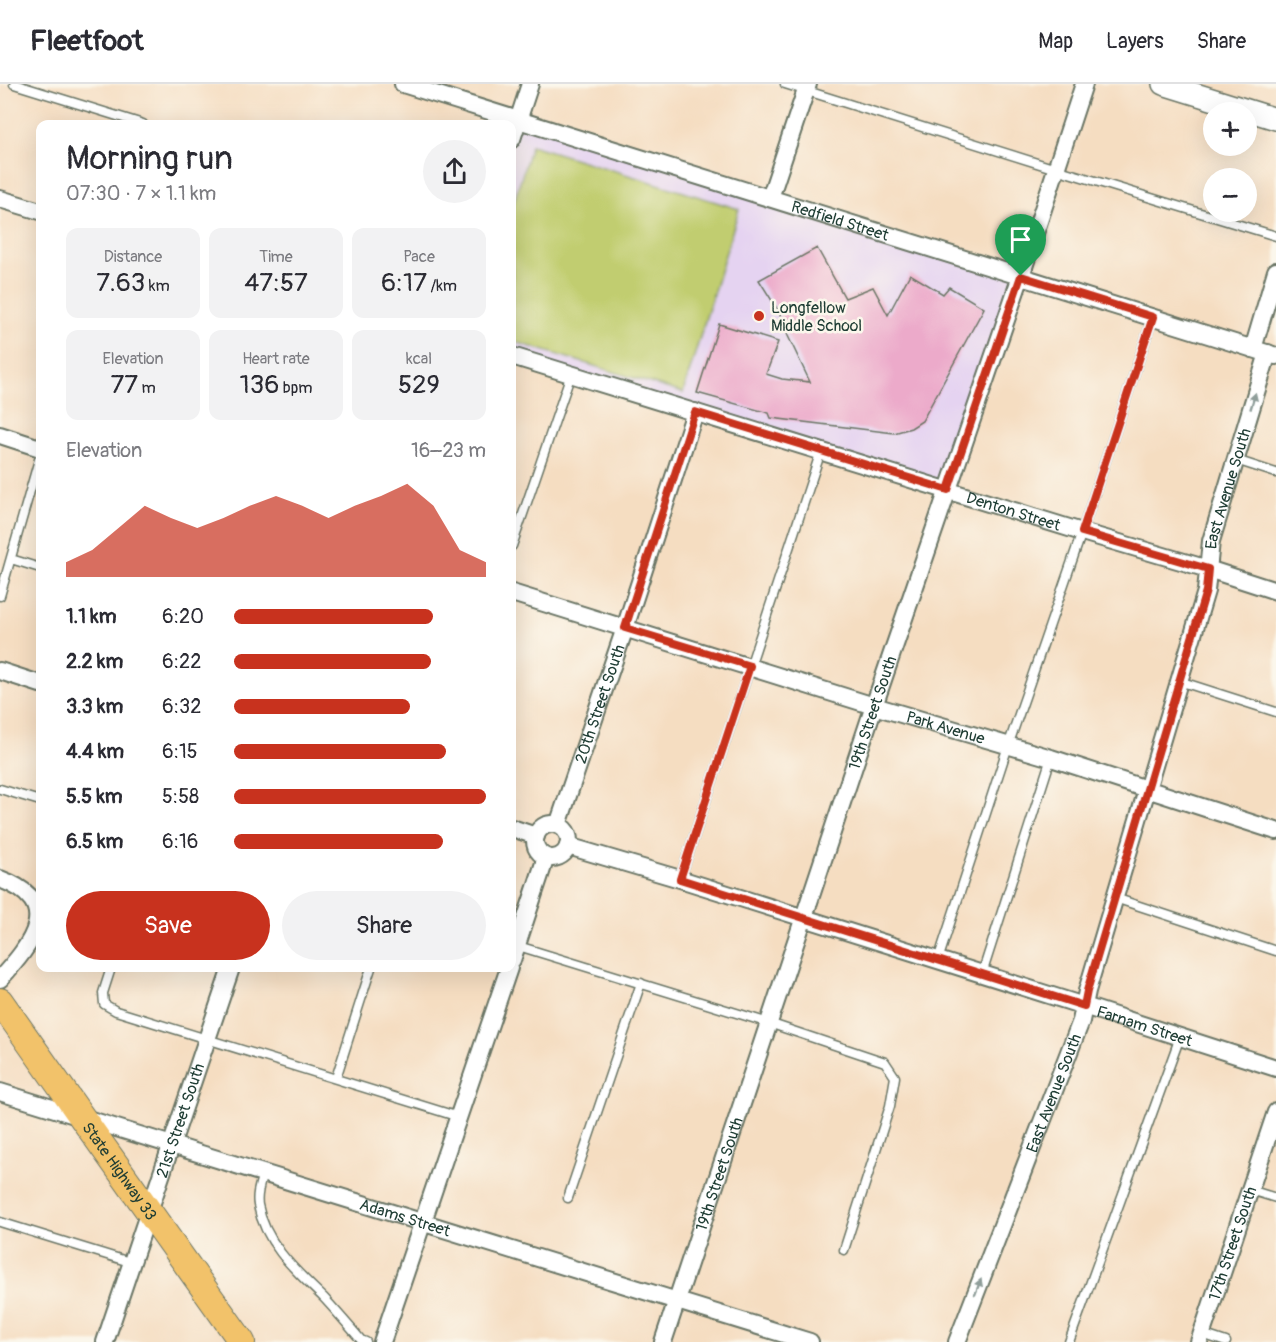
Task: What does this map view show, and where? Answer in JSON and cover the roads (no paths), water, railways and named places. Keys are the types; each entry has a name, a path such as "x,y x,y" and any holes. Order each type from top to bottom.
{"main road":[{"name":"State Highway 33","path":"0,1001 242,1342"}],"street":[{"name":"Redfield Street","path":"403,84 1265,353"},
{"path":"516,126 530,84"},
{"name":"19th Street South","path":"663,1342 1084,84"},
{"path":"1163,84 1276,120"},
{"path":"770,198 807,87"},
{"path":"0,199 36,210"},
{"name":"East Avenue South","path":"957,1342 1081,1021 1087,991 1206,591 1211,541 1265,353 1276,271"},
{"name":"Denton Street","path":"516,357 1276,591"},
{"name":"20th Street South","path":"558,825 695,412"},
{"path":"0,435 36,447"},
{"name":"Park Avenue","path":"516,594 874,706 1148,788 1276,831"},
{"path":"0,671 36,683"},
{"path":"558,825 566,831 568,846 566,851 557,857 546,857 536,846 536,836 542,827 558,825"},
{"path":"516,829 536,836"},
{"name":"Farnam Street","path":"568,846 680,879 1276,1068"},
{"path":"516,942 546,857"},
{"path":"0,879 27,895 36,909"},
{"path":"0,979 31,941 36,927"},
{"name":"21st Street South","path":"105,1342 230,972"},
{"path":"383,1342 508,972"},
{"name":"Adams Street","path":"0,1092 810,1342"},
{"name":"17th Street South","path":"1200,1338 1276,1113"}],"lane":[{"path":"14,84 130,120"},
{"path":"785,84 807,87 1056,169 1276,236"},
{"path":"938,960 1153,317"},
{"path":"516,534 571,374"},
{"path":"680,879 821,451"},
{"path":"1236,460 1276,473"},
{"path":"0,596 36,470"},
{"path":"11,559 36,567"},
{"path":"1179,681 1276,712"},
{"path":"982,974 1051,758"},
{"path":"0,789 36,800"},
{"path":"1115,898 1276,951"},
{"path":"516,951 641,983 885,1062 895,1077 890,1106 844,1250"},
{"path":"110,972 103,993 104,1004 117,1011 459,1117"},
{"path":"336,1078 370,972"},
{"path":"568,1198 641,983"},
{"path":"1069,1342 1180,1037"},
{"path":"263,1173 258,1191 258,1203 274,1243 302,1278 341,1316 361,1340 366,1342"},
{"path":"1250,1190 1276,1198"},
{"path":"0,1222 133,1263"},
{"path":"1200,1338 1226,1342"}],"place":[{"name":"Longfellow Middle School","path":"759,316"}]}
